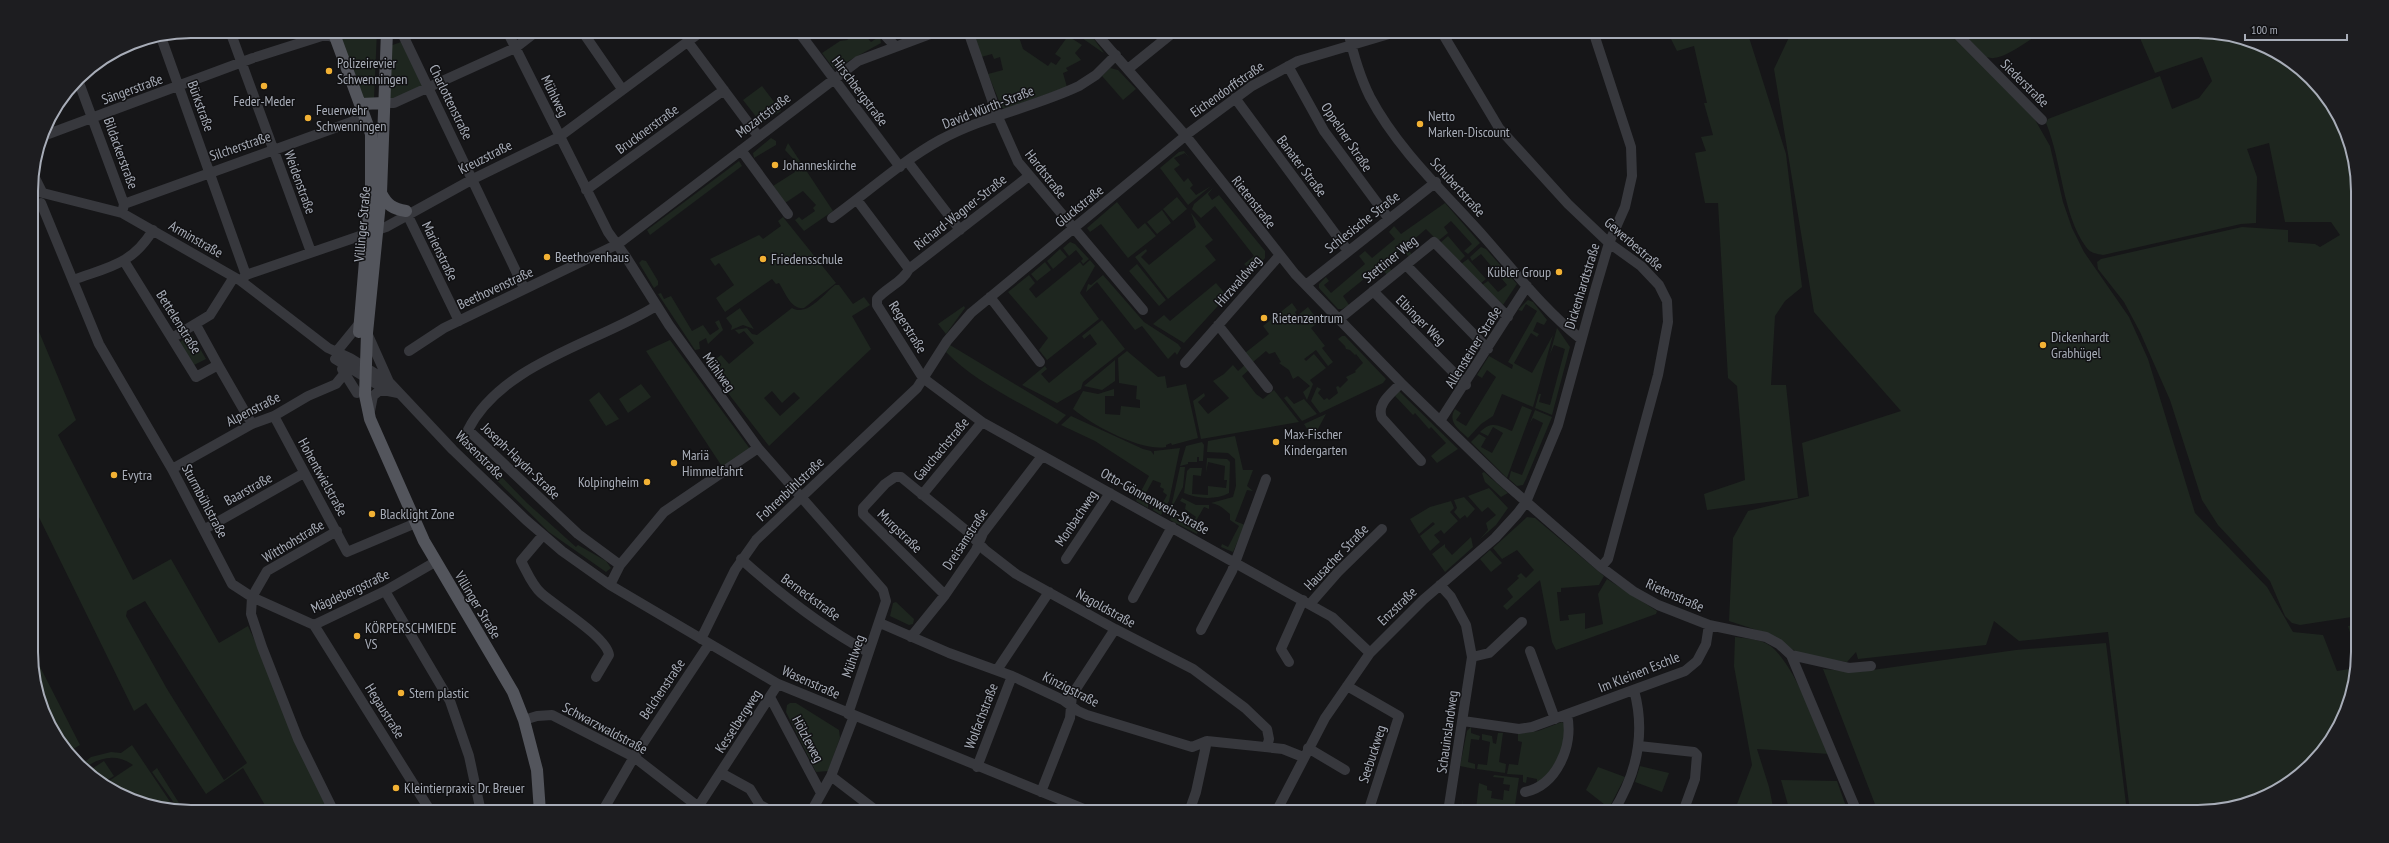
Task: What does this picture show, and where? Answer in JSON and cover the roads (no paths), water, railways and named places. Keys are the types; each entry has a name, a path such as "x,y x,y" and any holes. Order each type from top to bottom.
{"main road":[{"path":"336,38 371,134 372,231"},
{"name":"Villinger Straße","path":"370,416 366,416 357,394 357,370 363,328 372,231 381,193 387,38"},
{"path":"361,104 384,103"},
{"path":"381,193 387,203 396,210 407,214"},
{"name":"Villinger Straße","path":"357,370 370,416 416,523 435,562 512,692 524,720 537,770 540,805"}],"street":[{"name":"Weidenstraße","path":"233,38 311,252"},
{"name":"Sängerstraße","path":"50,134 242,62 316,38"},
{"name":"Charlottenstraße","path":"387,44 396,38"},
{"name":"Charlottenstraße","path":"404,38 524,288"},
{"name":"Mühlweg","path":"510,38 608,232 618,244 656,306 758,448 800,498 883,590 886,601 880,622 868,652 851,715 831,776 815,805"},
{"path":"384,103 394,103 429,88 515,48 528,38"},
{"path":"587,38 622,89"},
{"name":"Kreuzstraße","path":"240,278 372,231 559,137 693,38"},
{"name":"Hirschbergstraße","path":"803,38 834,80 960,230"},
{"path":"887,38 894,46"},
{"name":"Mozartstraße","path":"618,244 758,136 863,58 917,38"},
{"name":"Hardtstraße","path":"970,38 1011,150 1029,176 1072,229 1143,310"},
{"name":"Rietenstraße","path":"1100,38 1186,136 1279,256 1401,383 1526,502 1602,567 1633,591 1658,605 1709,625 1766,637 1779,644 1791,655 1853,805"},
{"path":"1128,69 1166,38"},
{"name":"Schubertstraße","path":"1350,38 1370,96 1384,120 1411,156 1436,182 1557,319 1581,338"},
{"name":"Eichendorffstraße","path":"1186,136 1235,98 1288,66 1313,56 1376,38"},
{"name":"Gewerbestraße","path":"1445,38 1499,128 1568,204 1609,243 1641,266 1659,285 1667,301 1668,322 1654,393 1608,559 1602,567"},
{"name":"Dickenhardtstraße","path":"1526,502 1558,425 1581,338 1609,243 1625,207 1632,176 1631,146 1595,38"},
{"name":"Siederstraße","path":"1961,38 2042,120"},
{"name":"Bürkstraße","path":"162,41 211,172 240,278"},
{"path":"688,42 758,136"},
{"name":"David-Würth-Straße","path":"832,218 904,164 941,140 964,128 998,117 1079,86 1096,74 1116,55"},
{"name":"Oppelner Straße","path":"1288,66 1324,131 1389,219"},
{"name":"Bildackerstraße","path":"80,86 93,118 123,208"},
{"name":"Brucknerstraße","path":"586,190 724,90"},
{"name":"Banater Straße","path":"1235,98 1348,251"},
{"name":"Silcherstraße","path":"123,208 211,172 365,117"},
{"name":"Gluckstraße","path":"923,378 955,331 971,313 1186,136"},
{"path":"741,150 788,214"},
{"name":"Richard-Wagner-Straße","path":"909,269 1029,176"},
{"name":"Schlesische Straße","path":"1306,285 1436,182"},
{"name":"Arminstraße","path":"38,193 123,208 153,230 240,278 333,353 357,370"},
{"name":"Sturmbühlstraße","path":"38,198 99,344 172,469 205,529 232,584 252,597"},
{"path":"857,200 909,269"},
{"name":"Marienstraße","path":"407,214 459,321"},
{"path":"73,280 124,261 141,249 153,230"},
{"name":"Stettiner Weg","path":"1339,319 1434,242 1508,317"},
{"name":"Beethovenstraße","path":"409,351 444,328 524,288 532,286 618,244"},
{"name":"Hirzwaldweg","path":"1185,363 1279,256"},
{"name":"Bettelenstraße","path":"124,261 196,377 218,365"},
{"path":"1406,265 1488,349"},
{"name":"Regerstraße","path":"909,269 906,276 881,294 877,299 877,306 923,378"},
{"path":"172,338 196,325 210,315 240,278"},
{"name":"Allensteiner Straße","path":"1440,421 1466,385 1527,286"},
{"name":"Elbinger Weg","path":"1373,291 1466,385"},
{"path":"990,297 1040,362"},
{"name":"Joseph-Haydn-Straße","path":"620,565 578,534 468,430 476,414 520,376 656,306"},
{"name":"Bettelenstraße","path":"196,325 252,424"},
{"name":"Hirzwaldweg","path":"1218,325 1268,388"},
{"path":"333,353 363,328 388,386 373,396 370,416"},
{"name":"Arminstraße","path":"333,353 357,370"},
{"name":"Alpenstraße","path":"172,469 252,424 274,416 308,396 336,384 357,370"},
{"name":"Wasenstraße","path":"357,370 388,386 399,394 453,450 562,552 610,584 705,642 778,684 977,767 1074,805"},
{"name":"Otto-Gönnenwein-Straße","path":"923,378 982,422 1236,562 1332,617 1370,653"},
{"name":"Fohrenbühlstraße","path":"705,642 741,559 756,540 917,388 923,378"},
{"path":"1401,383 1380,406 1380,413 1382,418 1421,461"},
{"name":"Hohentwielstraße","path":"274,416 347,552 416,523"},
{"name":"Gauchachstraße","path":"922,495 982,422"},
{"path":"610,584 620,565 664,512 758,448"},
{"name":"Dreisamstraße","path":"911,637 945,595 976,550 983,532 1042,456"},
{"name":"Baarstraße","path":"205,529 304,473"},
{"name":"Murgstraße","path":"922,495 899,476 885,484 862,511 945,595"},
{"path":"1201,630 1236,562 1266,479"},
{"name":"Monbachweg","path":"1066,559 1110,493"},
{"name":"Nagoldstraße","path":"922,495 978,542 985,550 1016,574 1193,669 1245,708 1267,729 1269,739 1267,746"},
{"name":"Enzstraße","path":"1279,805 1305,752 1370,653 1440,585 1495,538 1526,502"},
{"path":"1133,598 1172,527"},
{"name":"Hausacher Straße","path":"1289,662 1281,649 1306,602 1382,529"},
{"name":"Witthohstraße","path":"252,597 267,570 337,531"},
{"path":"543,535 521,561 540,593 581,623 607,648 609,655 596,677"},
{"name":"Berneckstraße","path":"741,559 786,597 824,625 868,652"},
{"name":"Mägdebergstraße","path":"252,597 314,625 385,591 435,562"},
{"name":"Schauinslandweg","path":"1440,585 1451,597 1466,625 1472,657 1449,805"},
{"path":"385,591 450,701 469,756 480,805"},
{"name":"Wolfachstraße","path":"997,670 1049,592"},
{"path":"252,597 251,614 262,647 298,739 331,805"},
{"name":"Kinzigstraße","path":"880,622 911,637 1012,676 1063,700 1087,715 1192,747 1207,741 1267,746 1305,752"},
{"path":"1472,657 1489,654 1522,622"},
{"name":"Hegaustraße","path":"314,625 427,805"},
{"name":"Im Kleinen Eschle","path":"1463,721 1519,729 1567,715 1685,671 1697,661 1706,644 1709,625"},
{"path":"1041,792 1070,718 1072,695 1116,629"},
{"name":"Belchenstraße","path":"606,805 705,642"},
{"path":"1530,651 1555,719"},
{"path":"1791,655 1813,662 1849,668 1871,666"},
{"name":"Wolfachstraße","path":"977,767 1012,676"},
{"name":"Kesselbergweg","path":"703,805 721,773 778,684"},
{"name":"Seebuckweg","path":"1347,686 1399,716 1370,805"},
{"path":"1617,805 1625,793 1634,771 1639,746 1639,707 1634,690"},
{"name":"Hölzleweg","path":"770,697 821,793"},
{"name":"Schwarzwaldstraße","path":"524,720 537,716 552,715 634,757 696,805"},
{"path":"1524,792 1533,790 1543,784 1554,773 1562,760 1569,736 1567,715"},
{"path":"1191,805 1196,792 1207,741"},
{"path":"1639,746 1694,752 1697,755 1698,760 1695,779 1686,805"},
{"path":"1305,752 1345,770"},
{"name":"Kesselbergweg","path":"721,773 750,789 760,805"},
{"name":"Hölzleweg","path":"831,776 865,805"}],"place":[{"name":"Polizeirevier Schwenningen","path":"329,71"},
{"name":"Feder-Meder","path":"264,86"},
{"name":"Feuerwehr Schwenningen","path":"308,118"},
{"name":"Netto Marken-Discount","path":"1420,124"},
{"name":"Johanneskirche","path":"775,165"},
{"name":"Beethovenhaus","path":"547,257"},
{"name":"Friedensschule","path":"763,259"},
{"name":"Kübler Group","path":"1559,272"},
{"name":"Rietenzentrum","path":"1264,318"},
{"name":"Dickenhardt Grabhügel","path":"2043,345"},
{"name":"Max-Fischer Kindergarten","path":"1276,442"},
{"name":"Mariä Himmelfahrt","path":"674,463"},
{"name":"Evytra","path":"114,475"},
{"name":"Kolpingheim","path":"647,482"},
{"name":"Blacklight Zone","path":"372,514"},
{"name":"KÖRPERSCHMIEDE VS","path":"357,636"},
{"name":"Stern plastic","path":"401,693"},
{"name":"Kleintierpraxis Dr. Breuer","path":"396,788"}]}
